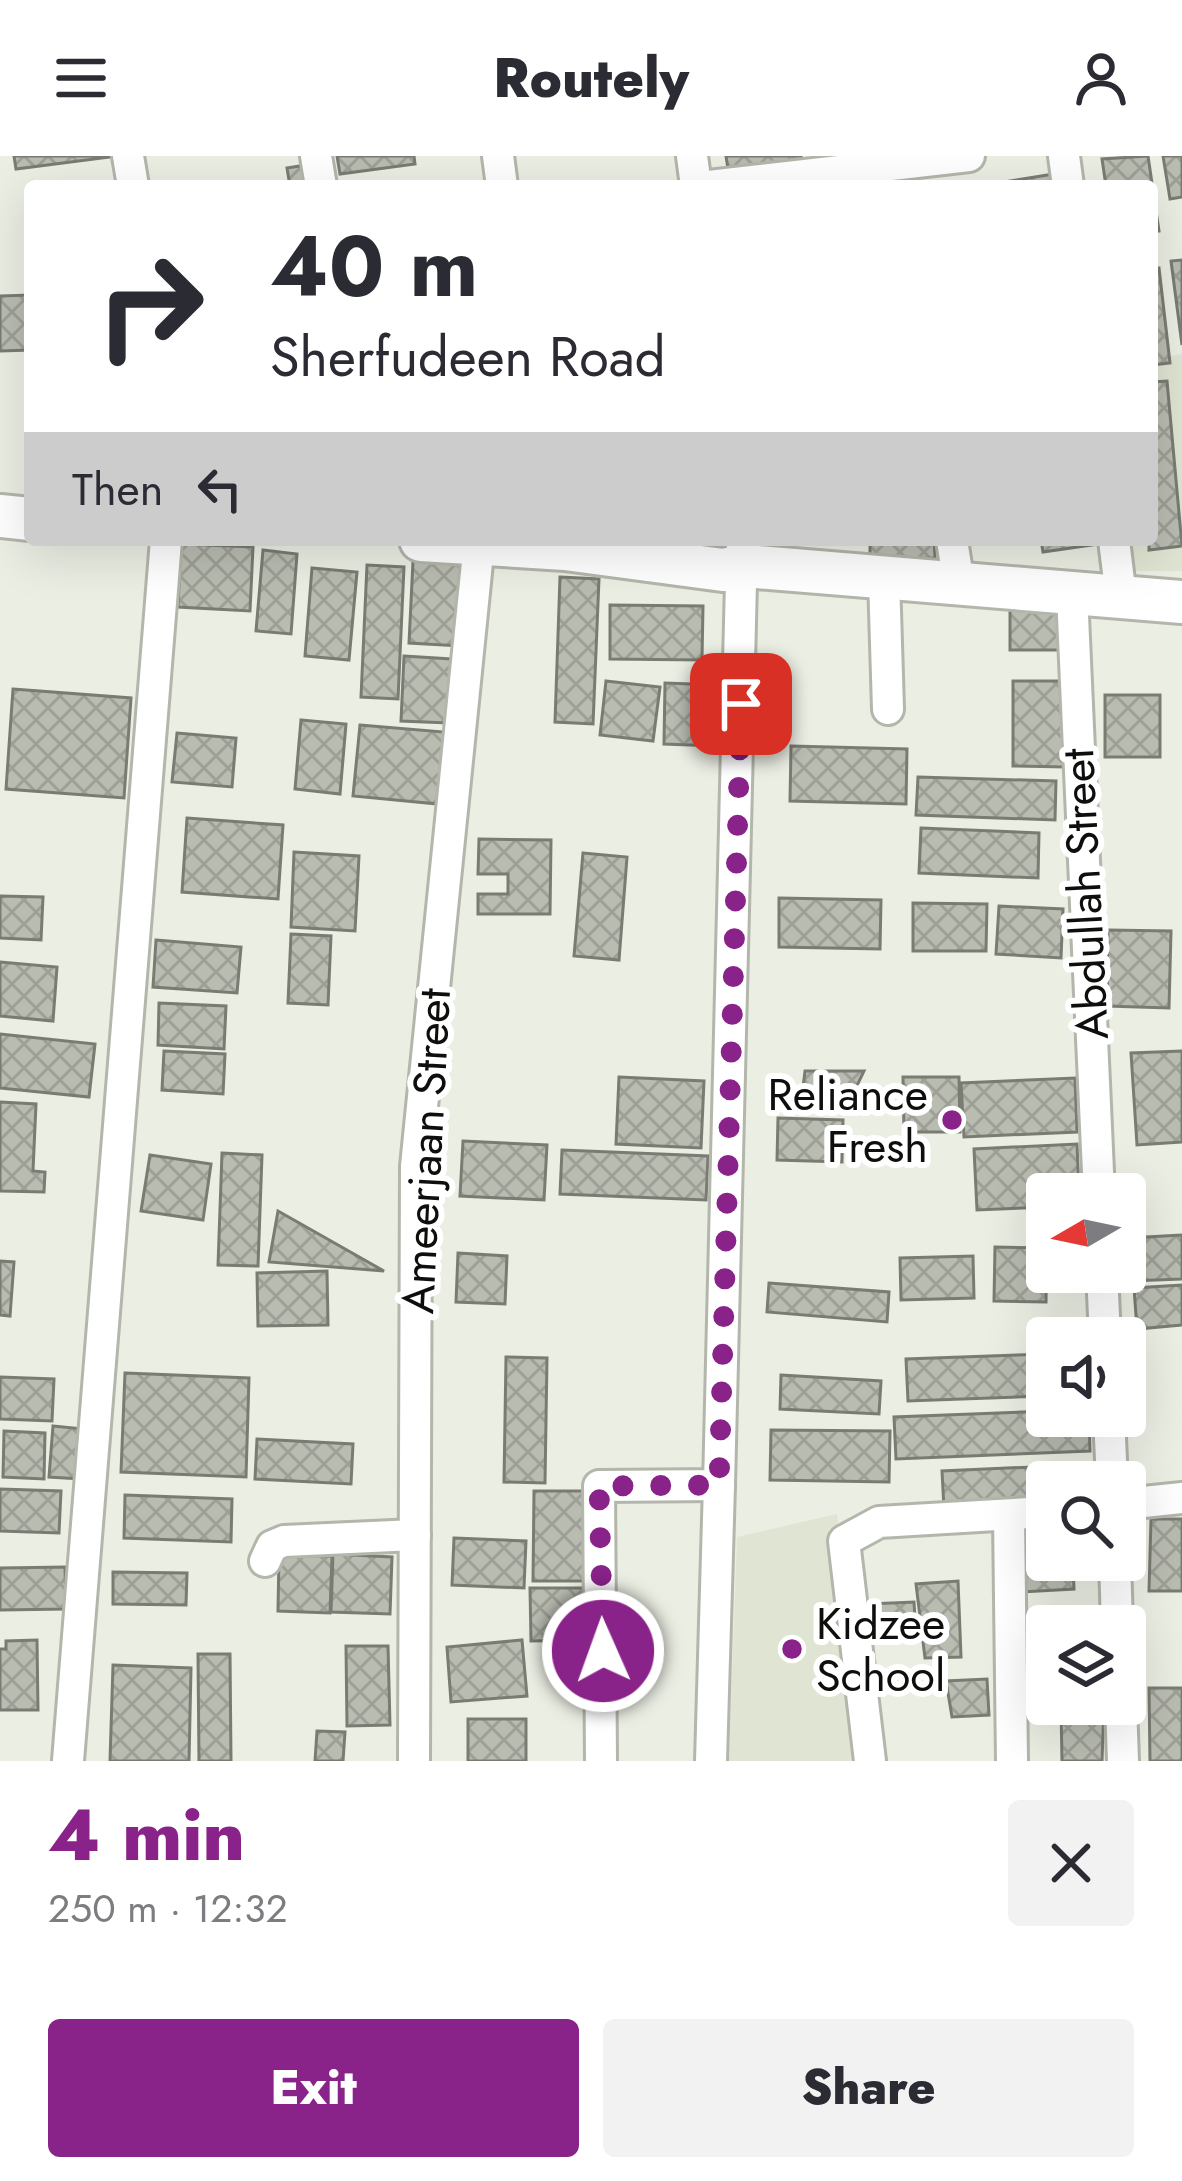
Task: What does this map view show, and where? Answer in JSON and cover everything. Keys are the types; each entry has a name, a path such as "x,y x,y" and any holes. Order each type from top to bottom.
{"street":[{"path":"776,180 899,169 969,156"},
{"path":"68,1761 166,546"},
{"name":"Ameerjaan Street","path":"414,1761 416,1166 479,546"},
{"path":"576,546 723,570 743,553"},
{"path":"953,546 958,585"},
{"path":"1115,546 1121,597"},
{"path":"743,553 884,578 1182,602"},
{"path":"711,1761 743,553"},
{"path":"884,578 888,709"},
{"name":"Abdullah Street","path":"1072,594 1098,1173"},
{"path":"601,1761 599,1486 719,1485"},
{"path":"1146,1502 1182,1498"},
{"path":"870,1761 844,1540 879,1522 1026,1514"},
{"path":"1010,1516 1012,1761"},
{"path":"265,1562 272,1546 284,1541 415,1535"},
{"path":"1121,1725 1123,1761"}],"shaded area":[{"path":"1182,354 1182,571 1134,571 1130,546 1158,546 1158,358"},
{"name":"Kidzee School","path":"837,1514 861,1761 729,1761 737,1537"}],"building":[{"path":"14,156 110,156 110,157 16,169"},
{"path":"337,156 414,156 415,164 340,174"},
{"path":"726,156 801,156 802,161 728,169"},
{"path":"1148,156 1152,180 1105,180 1102,159"},
{"path":"1163,156 1182,156 1182,197 1170,199"},
{"path":"306,165 309,180 289,180 287,168"},
{"path":"1060,173 1061,180 1016,180"},
{"path":"1182,260 1182,345 1171,261"},
{"path":"1158,268 1170,363 1158,364"},
{"path":"24,295 24,350 0,351 0,296"},
{"path":"1167,381 1182,546 1149,550 1149,546 1158,546 1158,382"},
{"path":"181,546 253,547 250,611 178,607"},
{"path":"870,546 934,546 935,558 870,559"},
{"path":"1042,546 1085,546 1043,552"},
{"path":"263,550 297,554 291,634 256,631"},
{"path":"413,561 465,564 460,646 409,643"},
{"path":"367,565 404,567 398,699 361,697"},
{"path":"312,568 357,572 349,660 305,656"},
{"path":"560,577 599,579 593,724 555,722"},
{"path":"1010,595 1060,595 1060,650 1010,650"},
{"path":"610,605 703,606 702,660 610,659"},
{"path":"404,656 451,659 448,723 401,721"},
{"path":"606,681 660,687 653,741 600,735"},
{"path":"1013,681 1065,681 1065,767 1013,766"},
{"path":"665,683 717,685 716,746 664,744"},
{"path":"13,689 131,698 124,798 6,789"},
{"path":"1105,695 1160,695 1160,757 1105,757"},
{"path":"301,720 346,724 340,794 295,789"},
{"path":"360,725 444,732 438,804 353,796"},
{"path":"177,733 236,738 232,787 172,782"},
{"path":"791,746 907,749 906,804 790,801"},
{"path":"918,777 1056,781 1055,820 916,815"},
{"path":"187,818 283,825 278,899 182,892"},
{"path":"921,828 1039,833 1038,878 919,873"},
{"path":"479,839 551,840 550,914 478,914 478,894 508,894 508,874 478,874"},
{"path":"294,852 359,856 355,931 291,927"},
{"path":"583,853 627,857 619,960 574,956"},
{"path":"0,896 43,897 41,940 0,938"},
{"path":"779,898 881,900 880,949 779,947"},
{"path":"913,903 987,904 986,951 913,951"},
{"path":"999,906 1063,909 1061,958 996,954"},
{"path":"1108,930 1171,931 1169,1008 1107,1006"},
{"path":"291,934 331,936 328,1005 288,1003"},
{"path":"156,940 241,947 237,993 153,987"},
{"path":"0,962 57,967 53,1021 0,1016"},
{"path":"159,1003 226,1006 224,1049 158,1045"},
{"path":"0,1034 95,1044 89,1097 0,1088"},
{"path":"164,1051 225,1054 223,1094 162,1090"},
{"path":"1182,1051 1182,1142 1137,1145 1131,1053"},
{"path":"805,1071 864,1071 852,1096 802,1096"},
{"path":"619,1077 704,1081 701,1148 616,1144"},
{"path":"903,1077 959,1077 960,1132 904,1132"},
{"path":"1075,1078 1077,1132 964,1137 961,1083"},
{"path":"0,1102 36,1104 33,1171 45,1172 44,1192 0,1191"},
{"path":"778,1118 843,1120 842,1162 777,1160"},
{"path":"463,1141 547,1145 544,1200 460,1196"},
{"path":"1077,1144 1078,1173 1026,1173 1026,1208 977,1210 974,1149"},
{"path":"562,1150 708,1156 706,1200 560,1194"},
{"path":"222,1153 262,1155 258,1266 218,1265"},
{"path":"150,1155 211,1164 203,1220 141,1211"},
{"path":"278,1211 384,1271 269,1262"},
{"path":"1182,1235 1182,1279 1146,1280 1146,1237"},
{"path":"995,1247 1026,1248 1026,1293 1046,1293 1046,1302 994,1301"},
{"path":"458,1253 507,1256 505,1304 456,1302"},
{"path":"973,1256 974,1298 901,1300 900,1258"},
{"path":"0,1261 14,1262 10,1316 0,1315"},
{"path":"327,1271 328,1325 258,1326 257,1273"},
{"path":"769,1283 889,1292 887,1322 767,1312"},
{"path":"1182,1285 1182,1325 1146,1328 1146,1317 1136,1317 1134,1293 1146,1293 1146,1287"},
{"path":"1026,1355 1026,1397 908,1401 906,1359"},
{"path":"506,1357 547,1358 545,1483 504,1482"},
{"path":"125,1373 249,1378 246,1477 121,1472"},
{"path":"781,1375 881,1381 879,1414 780,1409"},
{"path":"0,1377 54,1379 52,1421 0,1419"},
{"path":"1026,1412 1026,1437 1090,1437 1090,1451 896,1459 894,1417"},
{"path":"53,1426 84,1429 80,1479 49,1477"},
{"path":"771,1430 890,1431 889,1482 770,1480"},
{"path":"4,1431 45,1433 44,1479 3,1477"},
{"path":"257,1439 353,1444 351,1484 255,1479"},
{"path":"1026,1467 1026,1505 944,1509 942,1471"},
{"path":"0,1489 61,1491 59,1533 0,1531"},
{"path":"534,1491 590,1491 589,1581 533,1581"},
{"path":"125,1495 232,1499 231,1542 124,1538"},
{"path":"1151,1519 1182,1519 1182,1591 1149,1591"},
{"path":"1020,1533 1026,1533 1026,1581 1074,1581 1074,1589 1022,1592"},
{"path":"454,1538 526,1541 524,1588 452,1585"},
{"path":"333,1554 392,1557 390,1614 331,1612"},
{"path":"279,1555 332,1556 330,1613 278,1611"},
{"path":"65,1567 66,1609 0,1610 0,1568"},
{"path":"113,1572 187,1573 186,1605 113,1604"},
{"path":"958,1581 961,1657 925,1658 916,1584"},
{"path":"530,1588 592,1588 592,1640 531,1641"},
{"path":"914,1602 916,1636 871,1639 869,1604"},
{"path":"37,1640 38,1710 0,1710 0,1649 6,1649 6,1641"},
{"path":"522,1640 527,1696 451,1702 447,1647"},
{"path":"346,1646 388,1646 390,1725 347,1726"},
{"path":"198,1654 230,1654 231,1761 199,1761"},
{"path":"113,1665 191,1668 189,1761 110,1761"},
{"path":"987,1679 989,1715 952,1717 946,1681"},
{"path":"1149,1688 1182,1688 1182,1761 1150,1761"},
{"path":"468,1719 526,1719 526,1761 468,1761"},
{"path":"1061,1725 1103,1725 1102,1761 1062,1761"},
{"path":"317,1731 345,1732 343,1761 315,1761"}],"place":[{"name":"Reliance Fresh","path":"952,1120"},
{"name":"Kidzee School","path":"792,1649"}],"route":[{"path":"603,1651 599,1486 719,1485 741,704"}]}
